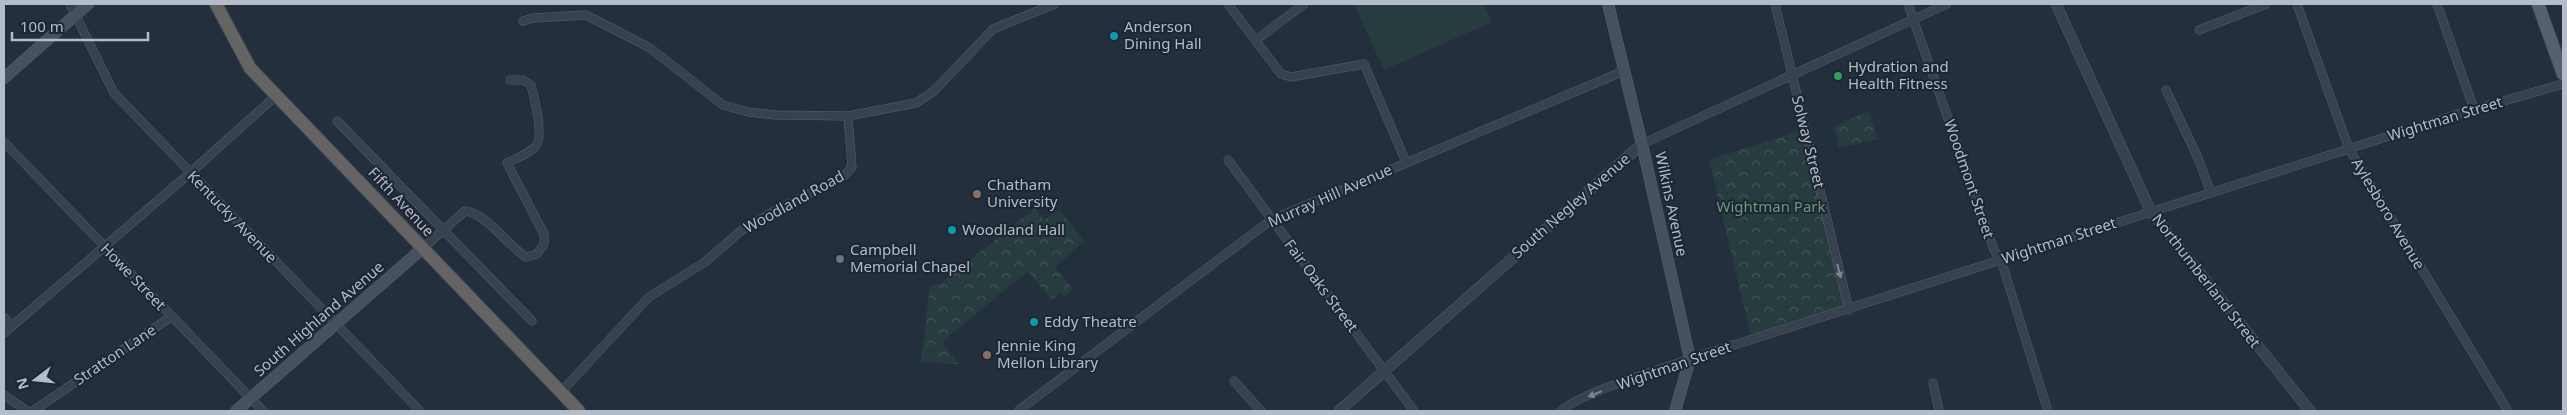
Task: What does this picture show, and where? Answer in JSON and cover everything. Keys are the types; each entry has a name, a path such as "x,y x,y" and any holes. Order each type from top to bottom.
{"highway":[{"name":"Fifth Avenue","path":"216,4 250,68 580,411"}],"main road":[{"path":"4,78 88,4"},
{"name":"Wilkins Avenue","path":"1608,4 1642,144 1690,359 1675,411"},
{"path":"2538,4 2563,74"},
{"name":"South Highland Avenue","path":"236,411 422,248"}],"street":[{"name":"Kentucky Avenue","path":"70,4 114,93 420,411"},
{"path":"523,21 533,18 586,15 650,48 723,105 748,112 776,115 848,116 916,103 934,91 993,29 1055,4"},
{"path":"1228,4 1281,74 1291,77 1364,64 1406,162"},
{"path":"1256,40 1304,4"},
{"name":"Solway Street","path":"1774,4 1849,310"},
{"name":"Woodmont Street","path":"1908,4 1994,250 2001,260 2048,411"},
{"name":"South Negley Avenue","path":"1339,411 1642,144 1947,4"},
{"name":"Northumberland Street","path":"2056,4 2151,212 2310,411"},
{"path":"2199,30 2266,4"},
{"name":"Aylesboro Avenue","path":"2297,4 2349,149 2508,411"},
{"path":"2437,4 2474,109"},
{"name":"Murray Hill Avenue","path":"1018,411 1271,220 1624,71"},
{"path":"422,248 460,213 465,211 475,212 526,257 538,254 544,244 544,234 507,164 535,148 539,140 535,101 531,84 524,80 510,80"},
{"name":"Wightman Street","path":"1561,411 1567,406 1597,393 1690,359 1849,310 2474,109 2563,84"},
{"path":"2166,90 2198,158 2211,193"},
{"path":"4,333 104,248 277,95"},
{"name":"Woodland Road","path":"561,392 650,297 705,262 742,230 773,212 843,177 852,167 848,116"},
{"path":"338,121 532,321"},
{"name":"Howe Street","path":"4,142 263,411"},
{"name":"Fair Oaks Street","path":"1228,160 1383,372 1414,411"},
{"path":"4,316 12,326"},
{"name":"Stratton Lane","path":"33,411 172,316"},
{"path":"1234,380 1261,411"},
{"path":"1933,383 1939,411"},
{"path":"4,396 27,411"}],"green space":[{"path":"1354,4 1484,4 1492,22 1384,70"},
{"path":"1869,111 1878,139 1839,148 1834,127"},
{"name":"Wightman Park","path":"1805,129 1849,310 1752,340 1709,160"},
{"path":"1035,208 1044,220 1059,209 1084,241 1055,267 1073,289 1064,296 1061,292 1051,300 1028,271 942,342 959,364 921,362 930,286 940,284"}],"place":[{"name":"Anderson Dining Hall","path":"1114,36"},
{"name":"Hydration and Health Fitness","path":"1838,76"},
{"name":"Chatham University","path":"977,194"},
{"name":"Woodland Hall","path":"952,230"},
{"name":"Campbell Memorial Chapel","path":"840,259"},
{"name":"Eddy Theatre","path":"1034,322"},
{"name":"Jennie King Mellon Library","path":"987,355"}]}
